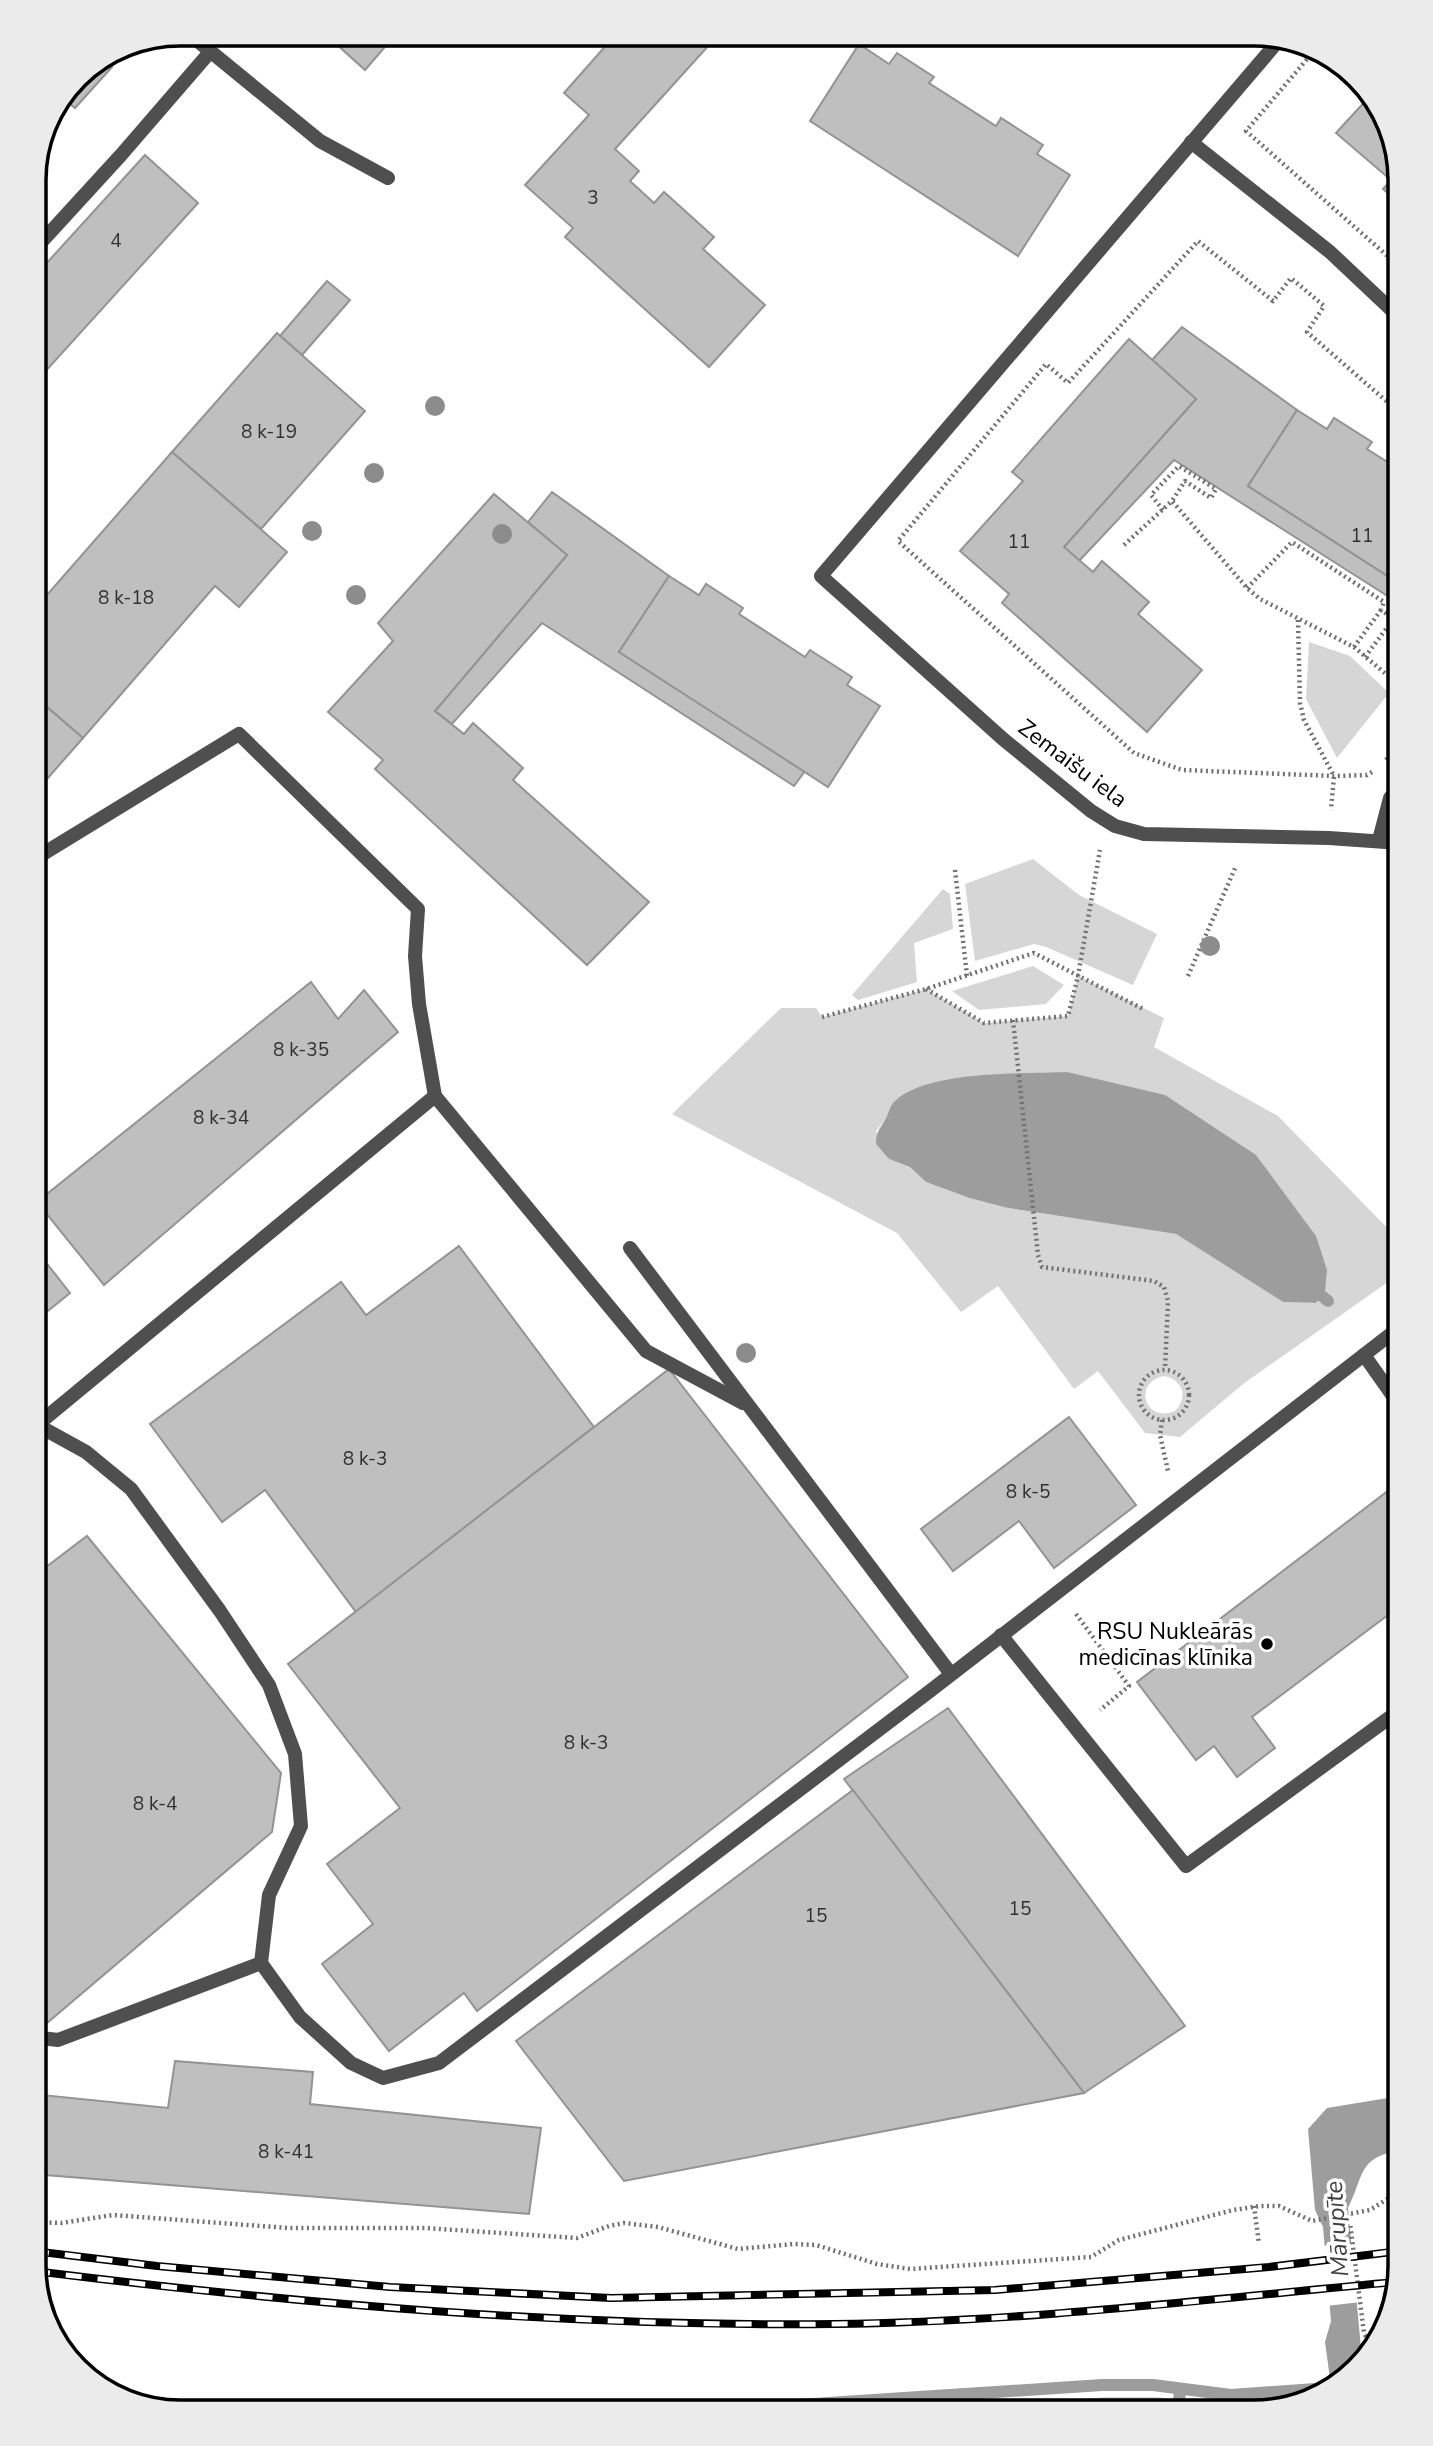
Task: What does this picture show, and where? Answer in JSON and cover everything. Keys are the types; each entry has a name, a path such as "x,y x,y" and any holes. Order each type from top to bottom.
{"street":[{"path":"203,46 320,141 388,177"},
{"path":"1273,47 1191,142 1330,252 1388,307"},
{"path":"46,237 210,52"},
{"name":"Zemaišu iela","path":"1191,142 821,576 1003,739 1091,811 1115,826 1144,834 1388,841"},
{"path":"46,852 239,734 418,909 415,956 419,1004 435,1096 646,1351 748,1405"},
{"path":"1378,840 1388,805"},
{"path":"46,1417 435,1096"},
{"path":"630,1248 951,1674"},
{"path":"46,1432 86,1452 131,1489 220,1611 269,1685 295,1754 301,1826 269,1895 261,1963 300,2017 351,2063 383,2078 439,2063 951,1674 1388,1336"},
{"path":"1364,1355 1388,1389"},
{"path":"1001,1635 1186,1866 1388,1719"},
{"path":"46,2039 58,2040 261,1963"}],"path":[{"path":"1309,57 1246,131 1388,256"},
{"path":"1388,403 1307,332 1324,306 1291,278 1273,301 1198,241 1068,383 1046,364 898,541 1134,753 1182,770 1334,776 1367,775 1379,769 1388,757"},
{"path":"1124,545 1163,510 1172,501 1185,481 1211,498 1216,489 1179,466 1151,495 1163,510"},
{"path":"1172,501 1247,588 1260,599 1354,647 1388,676"},
{"path":"1247,588 1292,542 1384,602 1354,647"},
{"path":"1381,610 1388,615"},
{"path":"1298,620 1300,703 1304,720 1334,776 1329,838"},
{"path":"1365,657 1386,629 1388,630"},
{"path":"926,989 984,1023 1068,1016 1078,976 1101,845"},
{"path":"1188,976 1238,862"},
{"path":"955,870 967,976"},
{"path":"822,1017 926,989 1034,953 1143,1009"},
{"path":"1013,1020 1038,1255 1042,1267 1154,1281 1164,1287 1168,1301 1165,1369"},
{"path":"1165,1369 1179,1374 1186,1383 1189,1394 1187,1405 1181,1413 1171,1419 1162,1420 1149,1415 1142,1407 1139,1396 1141,1385 1147,1376 1165,1369"},
{"path":"1162,1420 1160,1435 1174,1501"},
{"path":"1058,1591 1129,1686 1076,1729"},
{"path":"46,2222 61,2223 113,2215 288,2228 425,2228 577,2238 624,2223 658,2227 738,2249 794,2244 816,2245 877,2264 910,2269 1091,2257 1119,2240 1254,2206 1279,2206 1312,2221 1370,2210 1388,2198"},
{"path":"1254,2206 1259,2244"},
{"path":"1349,2215 1367,2338"}],"shaded area":[{"path":"1309,642 1350,656 1388,692 1337,758 1306,699"},
{"path":"1033,859 1079,895 1157,934 1133,985 1034,944 975,961 965,884"},
{"path":"943,889 950,894 953,929 914,943 917,982 858,1000 852,995"},
{"path":"1033,966 1064,985 1046,1004 979,1010 952,991"},
{"path":"1078,976 1164,1018 1154,1047 1278,1116 1388,1229 1388,1282 1243,1384 1180,1437 1145,1433 1098,1371 1074,1389 998,1286 961,1312 897,1233 672,1114 781,1008 816,1008 822,1017 926,989 984,1023 1068,1016","holes":["885,1120 1325,1291 1316,1303 1283,1302 1176,1234 1008,1208 926,1182 910,1167 889,1159 876,1131","1165,1376 1171,1378 1182,1390 1182,1401 1175,1411 1156,1412 1146,1400 1148,1385 1155,1379"]},
{"path":"1156,2397 1179,2400 1070,2400"}],"water":[{"path":"1067,1072 1165,1095 1256,1155 1316,1236 1327,1270 1325,1291 1316,1303 1283,1302 1176,1234 1008,1208 970,1198 926,1182 910,1167 889,1159 876,1144 878,1131 891,1105 910,1091 929,1084 976,1076"},
{"name":"Mārupīte","path":"1388,2098 1388,2154 1369,2163 1348,2208 1361,2346 1330,2377 1325,2342 1331,2321 1323,2227 1315,2210 1308,2129 1327,2108"}],"pier":[{"path":"1355,2243 1361,2302 1326,2306 1321,2246"}],"building":[{"path":"338,46 386,46 365,70"},
{"path":"606,46 708,46 615,149 639,171 630,181 654,203 664,192 714,237 703,249 765,305 709,367 565,237 573,228 525,185 589,115 564,93"},
{"path":"858,46 862,46 889,64 897,53 934,77 929,83 996,126 1001,118 1043,145 1037,154 1070,175 1018,256 810,121"},
{"path":"110,65 112,67 75,108 69,103 73,98 91,79"},
{"path":"1363,103 1374,120 1383,145 1388,177 1336,133"},
{"path":"145,155 198,203 46,371 46,264"},
{"path":"327,281 350,300 302,355 280,336"},
{"path":"1182,327 1297,410 1248,486 1388,576 1388,596 1174,460 1079,561 1064,547 1196,399 1152,360"},
{"path":"277,333 365,411 261,529 172,452"},
{"path":"1129,339 1196,399 1064,547 1093,572 1102,561 1149,602 1138,614 1202,670 1147,732 1002,603 1009,594 960,551 1023,481 1012,472"},
{"path":"1297,410 1327,429 1334,418 1372,442 1367,449 1388,462 1388,576 1248,486"},
{"path":"172,452 287,552 239,607 215,586 83,738 46,706 46,596"},
{"path":"552,492 669,576 619,652 805,771 794,786 542,623 452,724 435,711 567,555 528,522"},
{"path":"494,494 567,555 435,711 464,734 473,723 523,768 513,780 649,902 587,965 375,769 383,760 328,712 393,641 378,623"},
{"path":"669,576 699,595 706,584 743,608 739,614 805,657 810,650 852,677 847,685 880,706 828,787 619,652"},
{"path":"46,706 83,738 46,780"},
{"path":"311,982 338,1019 364,990 398,1032 104,1285 46,1213 46,1195"},
{"path":"459,1246 594,1427 356,1612 265,1490 222,1522 150,1424 341,1282 366,1315"},
{"path":"46,1263 70,1293 46,1312"},
{"path":"669,1369 908,1677 477,2011 464,1993 389,2051 322,1964 373,1924 327,1864 400,1808 288,1664"},
{"path":"1069,1417 1136,1505 1054,1568 1019,1521 953,1571 921,1529"},
{"name":"RSU Nukleārās medicīnas klīnika","path":"1388,1491 1388,1615 1252,1717 1275,1748 1237,1777 1214,1746 1196,1760 1137,1682"},
{"path":"87,1536 281,1773 272,1832 47,2023 46,2022 46,1567"},
{"path":"948,1708 1185,2026 1084,2093 844,1779"},
{"path":"853,1790 1084,2093 624,2181 516,2041"},
{"path":"175,2061 313,2072 310,2104 541,2128 529,2214 46,2175 46,2095 168,2108"}],"waterway":[{"path":"1322,1296 1328,1301"},
{"path":"874,2400 1102,2385 1153,2385 1231,2395 1306,2390"},
{"path":"1179,2400 1180,2390"}],"railway":[{"path":"46,2253 157,2266 390,2287 611,2298 995,2290 1269,2267 1388,2252"},
{"path":"46,2272 234,2294 433,2311 633,2322 734,2324 975,2319 1115,2309 1386,2283"}],"place":[{"name":"RSU Nukleārās medicīnas klīnika","path":"1267,1644"}]}
